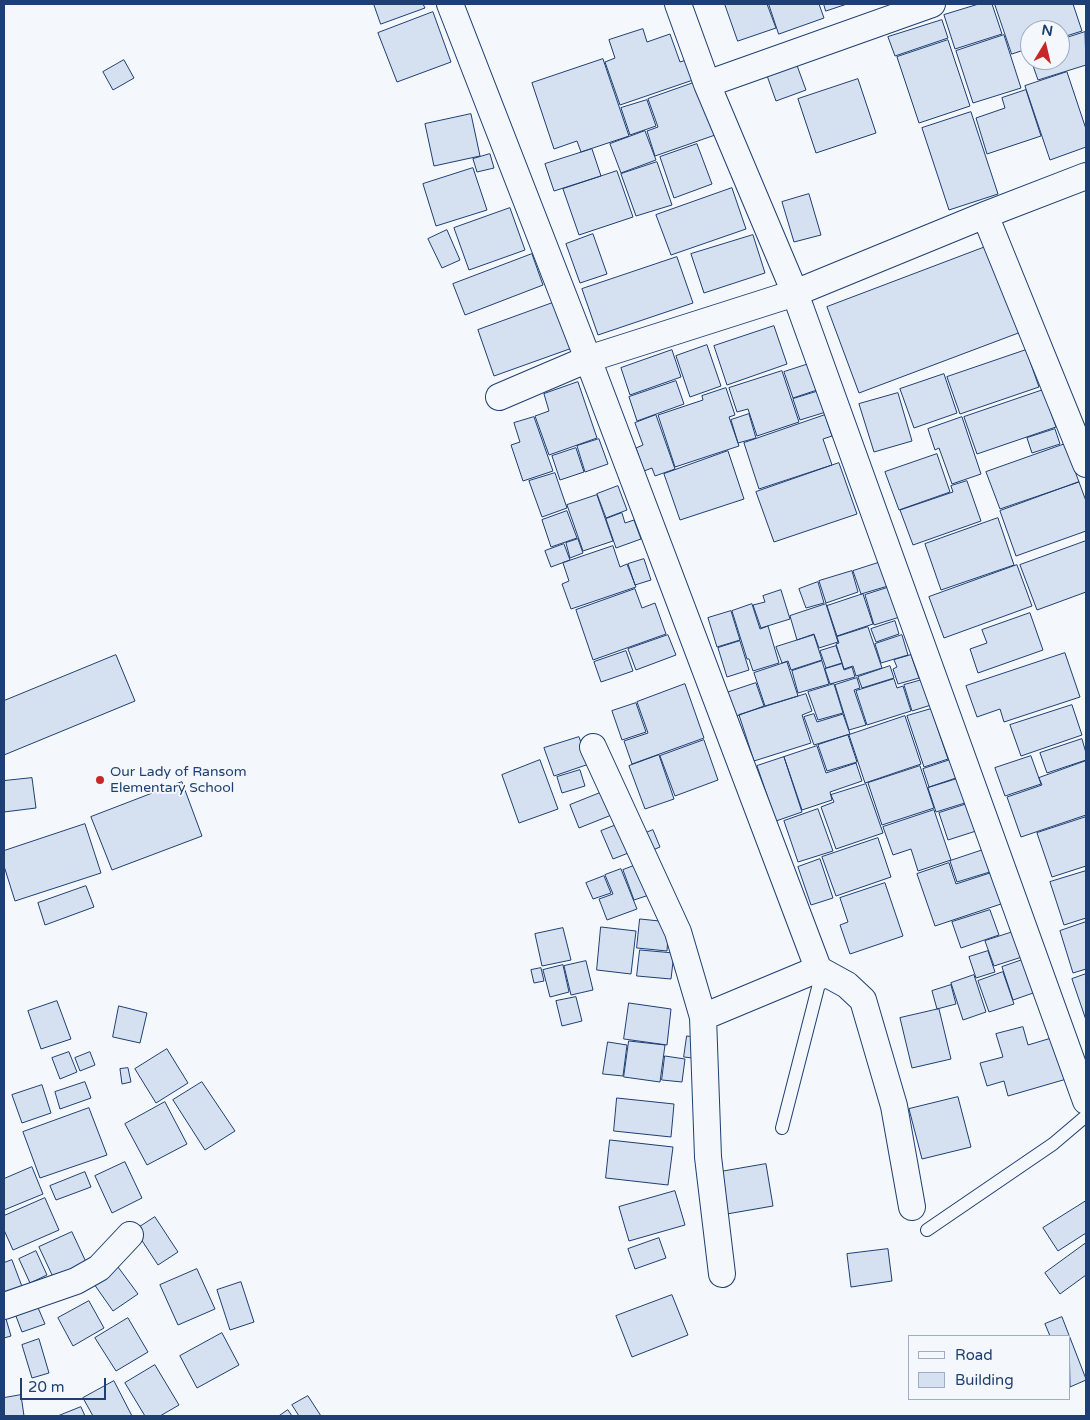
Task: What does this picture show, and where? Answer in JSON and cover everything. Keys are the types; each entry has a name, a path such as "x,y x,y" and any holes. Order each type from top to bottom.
{"street":[{"path":"450,4 588,359 820,972"},
{"path":"678,4 707,84 795,293 1086,1101"},
{"path":"707,84 932,4"},
{"path":"499,397 588,359 795,293 1086,176"},
{"path":"985,215 1086,464"},
{"path":"593,747 678,932 702,1017 708,1157 722,1274"},
{"path":"702,1017 820,972 847,984 863,1000 894,1106 912,1207"},
{"path":"4,1306 84,1277 99,1268 130,1235"}],"lane":[{"path":"782,1128 820,972"},
{"path":"927,1230 1053,1144 1086,1116"}],"building":[{"path":"374,4 423,4 425,8 381,24"},
{"path":"725,4 767,4 776,28 738,41"},
{"path":"769,4 819,4 824,18 779,34"},
{"path":"824,4 847,4 826,11"},
{"path":"979,4 992,4 1002,34 955,49 944,15"},
{"path":"995,4 1073,4 1082,31 1070,35 1070,20 1020,20 1020,51 1012,54"},
{"path":"433,12 451,62 397,82 378,33"},
{"path":"942,20 948,38 895,56 888,37"},
{"path":"643,29 647,42 670,34 680,62 686,60 693,80 620,105 605,62 615,58 609,40"},
{"path":"1085,32 1086,65 1070,70 1070,37"},
{"path":"1004,35 1021,88 973,103 956,51"},
{"path":"948,40 970,106 919,123 897,57"},
{"path":"603,59 629,136 581,152 577,141 554,149 532,83"},
{"path":"124,60 134,78 113,90 103,72"},
{"path":"795,60 806,90 776,101 765,70"},
{"path":"1034,70 1070,70 1038,80"},
{"path":"1067,72 1086,129 1086,147 1050,160 1025,86"},
{"path":"858,79 876,133 816,153 798,99"},
{"path":"699,81 718,134 655,156 647,131 658,127 648,99"},
{"path":"1026,90 1041,136 987,154 976,118 1005,108 1002,98"},
{"path":"647,100 656,126 630,135 621,108"},
{"path":"971,112 998,194 949,210 922,128"},
{"path":"471,114 480,156 434,166 425,124"},
{"path":"645,131 656,160 621,173 610,144"},
{"path":"697,144 712,184 674,198 660,157"},
{"path":"592,149 601,176 554,191 545,164"},
{"path":"490,154 494,168 477,172 473,159"},
{"path":"657,162 672,205 636,216 621,174"},
{"path":"473,168 487,210 436,226 423,184"},
{"path":"617,171 633,217 579,235 563,189"},
{"path":"732,188 746,229 671,255 656,215"},
{"path":"809,194 821,235 794,242 782,202"},
{"path":"510,208 525,250 469,270 454,228"},
{"path":"447,230 460,260 442,268 428,239"},
{"path":"593,234 607,274 580,283 566,244"},
{"path":"753,235 765,273 704,293 691,254"},
{"path":"988,246 1021,332 859,393 827,307"},
{"path":"532,254 543,285 465,315 453,284"},
{"path":"677,257 693,303 598,335 582,289"},
{"path":"558,301 575,347 494,376 478,330"},
{"path":"774,326 787,364 727,385 714,346"},
{"path":"707,345 721,386 690,397 676,356"},
{"path":"672,350 681,377 630,395 621,368"},
{"path":"1026,350 1039,387 960,414 947,377"},
{"path":"815,362 823,388 793,398 784,372"},
{"path":"782,371 799,422 757,436 748,409 737,412 729,388"},
{"path":"944,374 957,413 914,428 900,389"},
{"path":"676,381 684,404 637,421 629,397"},
{"path":"578,382 597,438 549,455 535,416 549,411 544,394"},
{"path":"726,388 735,415 729,417 739,446 675,467 658,415 703,400 702,396"},
{"path":"1043,390 1056,427 977,454 964,417"},
{"path":"819,391 826,412 800,420 793,399"},
{"path":"898,393 912,441 874,452 859,404"},
{"path":"749,414 756,438 738,443 731,420"},
{"path":"656,415 675,469 655,476 652,468 644,471 636,448 643,445 635,423"},
{"path":"825,415 832,436 823,439 832,465 759,489 744,443"},
{"path":"534,417 553,471 523,481 511,445 520,442 514,423"},
{"path":"962,417 981,474 952,484 939,448 935,450 928,429"},
{"path":"1055,429 1060,444 1032,453 1027,438"},
{"path":"599,439 608,464 585,472 577,446"},
{"path":"1065,444 1079,482 1000,509 986,472"},
{"path":"576,448 584,472 560,480 552,456"},
{"path":"728,451 744,499 680,520 664,474"},
{"path":"937,454 950,492 899,510 885,472"},
{"path":"839,463 857,514 774,542 756,492"},
{"path":"555,473 567,508 542,517 529,481"},
{"path":"967,481 981,521 913,545 900,510 953,492 951,486"},
{"path":"1079,482 1086,501 1086,531 1016,556 1000,511"},
{"path":"618,486 627,510 606,518 597,494"},
{"path":"597,495 613,541 583,551 567,505"},
{"path":"567,511 577,538 551,547 542,520"},
{"path":"622,513 625,523 634,520 641,539 616,548 606,519"},
{"path":"998,518 1014,565 941,590 925,544"},
{"path":"578,539 583,553 570,558 566,543"},
{"path":"1086,541 1086,592 1037,610 1020,565"},
{"path":"564,544 570,560 551,567 545,551"},
{"path":"613,546 620,567 627,564 636,587 571,609 562,584 569,581 563,563"},
{"path":"644,559 651,580 635,585 628,564"},
{"path":"881,562 888,586 861,594 853,571"},
{"path":"1017,565 1032,606 944,638 929,597"},
{"path":"852,571 858,592 826,603 819,581"},
{"path":"818,582 824,603 806,608 799,589"},
{"path":"893,586 903,616 874,625 865,595"},
{"path":"635,589 642,608 655,603 666,634 593,660 576,610"},
{"path":"781,590 790,619 761,628 753,605 765,602 763,596"},
{"path":"863,594 873,624 837,636 827,606"},
{"path":"752,604 760,629 768,626 779,663 753,671 749,659 747,659 732,611"},
{"path":"826,604 838,642 819,648 814,634 797,640 790,616"},
{"path":"731,611 740,640 717,647 708,618"},
{"path":"1030,613 1043,650 978,673 970,649 987,643 982,630"},
{"path":"895,621 899,634 876,642 871,629"},
{"path":"868,627 882,668 856,676 853,666 844,669 836,644 839,643 837,637"},
{"path":"668,635 676,655 636,670 628,649"},
{"path":"814,635 822,660 791,670 788,661 782,663 776,647"},
{"path":"902,635 908,655 881,663 875,644"},
{"path":"740,641 749,670 727,677 718,648"},
{"path":"836,646 842,663 826,668 820,651"},
{"path":"626,651 633,671 601,682 594,662"},
{"path":"1065,653 1080,697 1004,722 1000,709 977,717 966,686"},
{"path":"116,655 135,701 4,755 4,701"},
{"path":"911,655 919,678 898,684 893,669 897,667 894,660"},
{"path":"822,661 829,684 798,693 792,671"},
{"path":"787,662 798,696 765,706 754,673"},
{"path":"842,664 844,670 852,667 855,677 830,684 825,669"},
{"path":"890,666 894,678 862,688 858,677"},
{"path":"857,678 860,688 854,690 866,725 849,730 835,685"},
{"path":"894,679 897,688 903,686 911,711 867,725 856,691"},
{"path":"922,680 931,705 912,711 904,685"},
{"path":"756,683 764,706 734,717 726,693"},
{"path":"685,684 704,738 632,764 624,741 648,733 637,702"},
{"path":"834,684 843,713 818,720 808,692"},
{"path":"806,694 812,711 802,715 811,743 754,761 739,715"},
{"path":"636,703 646,732 622,740 612,711"},
{"path":"1072,705 1082,735 1021,756 1010,725"},
{"path":"931,709 948,759 924,767 907,716"},
{"path":"814,714 817,722 843,714 850,734 814,745 804,717"},
{"path":"905,716 921,764 865,783 849,735"},
{"path":"848,735 857,762 827,771 818,745"},
{"path":"579,737 589,764 554,776 544,748"},
{"path":"1082,739 1086,760 1047,773 1040,753"},
{"path":"704,740 718,780 675,796 660,756"},
{"path":"817,746 826,773 856,763 862,781 830,792 832,800 802,810 784,757"},
{"path":"659,755 674,799 645,809 629,766"},
{"path":"1031,756 1041,784 1005,796 995,768"},
{"path":"784,757 802,812 776,821 757,766"},
{"path":"540,760 558,809 519,823 502,775"},
{"path":"950,760 956,778 929,787 923,769"},
{"path":"1086,761 1086,815 1021,837 1007,797 1042,785 1039,778"},
{"path":"920,766 934,808 882,825 868,783"},
{"path":"580,770 585,786 562,793 557,777"},
{"path":"32,778 36,808 4,812 4,781"},
{"path":"960,778 968,802 936,812 928,788"},
{"path":"182,782 202,836 112,870 91,817"},
{"path":"866,784 883,833 836,849 821,807 834,802 831,795"},
{"path":"605,791 614,814 579,828 570,805"},
{"path":"967,804 976,831 948,840 939,813"},
{"path":"818,809 833,851 798,862 784,821"},
{"path":"934,810 951,860 918,871 911,849 893,855 883,827"},
{"path":"1086,817 1086,866 1052,877 1037,833"},
{"path":"624,822 636,850 613,859 601,831"},
{"path":"85,824 101,873 15,901 4,866 4,851"},
{"path":"653,830 660,847 643,854 636,837"},
{"path":"878,838 891,877 836,896 822,857"},
{"path":"986,849 993,871 957,882 950,861"},
{"path":"820,859 833,898 811,905 798,867"},
{"path":"644,862 655,893 634,900 623,870"},
{"path":"949,863 956,884 993,872 1004,903 935,926 917,874"},
{"path":"621,869 637,909 607,920 599,899 613,894 605,875"},
{"path":"1086,871 1086,918 1064,925 1050,882"},
{"path":"604,876 611,893 593,899 586,883"},
{"path":"885,883 903,936 850,954 840,925 848,922 840,898"},
{"path":"86,886 94,907 45,925 38,903"},
{"path":"990,910 999,935 961,948 952,922"},
{"path":"640,919 669,922 667,951 637,948"},
{"path":"1086,922 1086,969 1073,973 1060,931"},
{"path":"601,927 636,931 631,974 597,970"},
{"path":"563,928 571,960 542,966 535,934"},
{"path":"1016,931 1025,956 994,966 985,941"},
{"path":"640,950 674,953 671,979 637,976"},
{"path":"988,951 995,972 976,978 969,957"},
{"path":"1028,958 1039,991 1013,1000 1002,967"},
{"path":"586,961 593,990 571,995 564,966"},
{"path":"563,965 569,992 550,997 543,970"},
{"path":"541,968 544,981 534,983 531,970"},
{"path":"1003,972 1014,1004 989,1012 978,981"},
{"path":"1086,974 1086,1020 1072,979"},
{"path":"974,975 986,1012 963,1020 951,983"},
{"path":"951,985 956,1004 937,1009 932,991"},
{"path":"576,997 582,1021 562,1026 556,1001"},
{"path":"57,1001 71,1039 41,1049 28,1011"},
{"path":"629,1003 671,1009 667,1045 624,1039"},
{"path":"119,1006 147,1013 140,1043 113,1037"},
{"path":"939,1009 951,1059 912,1068 900,1018"},
{"path":"1023,1027 1028,1045 1058,1036 1070,1078 1008,1096 1004,1081 987,1086 980,1063 1003,1057 996,1034"},
{"path":"687,1036 702,1038 700,1059 684,1057"},
{"path":"629,1041 665,1045 660,1082 624,1077"},
{"path":"608,1042 627,1045 623,1076 603,1074"},
{"path":"167,1049 188,1083 156,1103 135,1069"},
{"path":"69,1052 77,1072 60,1079 52,1058"},
{"path":"90,1052 95,1065 80,1071 75,1058"},
{"path":"665,1056 685,1059 682,1082 662,1080"},
{"path":"128,1068 131,1082 122,1084 120,1069"},
{"path":"85,1082 91,1098 60,1109 55,1092"},
{"path":"202,1082 235,1131 205,1150 173,1100"},
{"path":"42,1085 51,1113 22,1123 12,1095"},
{"path":"958,1097 971,1147 922,1159 909,1109"},
{"path":"617,1098 674,1104 671,1137 614,1131"},
{"path":"165,1102 187,1144 147,1165 125,1124"},
{"path":"89,1108 107,1155 40,1178 23,1132"},
{"path":"610,1140 673,1147 668,1185 606,1178"},
{"path":"125,1162 142,1198 112,1213 95,1176"},
{"path":"766,1164 773,1206 721,1215 714,1173"},
{"path":"32,1167 43,1194 4,1210 4,1179"},
{"path":"85,1172 91,1187 56,1200 50,1186"},
{"path":"675,1191 685,1225 629,1241 619,1207"},
{"path":"45,1198 59,1230 13,1250 4,1230 4,1216"},
{"path":"1086,1201 1086,1233 1058,1251 1043,1228"},
{"path":"155,1217 178,1252 158,1265 135,1230"},
{"path":"72,1232 86,1262 53,1277 39,1247"},
{"path":"659,1238 666,1258 635,1269 628,1249"},
{"path":"1086,1243 1086,1275 1060,1294 1045,1273"},
{"path":"888,1249 892,1281 851,1287 847,1254"},
{"path":"36,1251 47,1275 30,1283 19,1259"},
{"path":"12,1260 26,1297 4,1305 4,1263"},
{"path":"118,1267 138,1294 113,1311 94,1284"},
{"path":"197,1269 215,1309 178,1325 160,1285"},
{"path":"241,1282 254,1322 230,1330 217,1290"},
{"path":"672,1295 688,1335 632,1357 616,1316"},
{"path":"89,1301 104,1328 73,1346 58,1318"},
{"path":"36,1303 45,1324 22,1332 14,1311"},
{"path":"4,1312 11,1336 4,1338"},
{"path":"1062,1317 1069,1335 1050,1335 1045,1324"},
{"path":"128,1318 148,1352 116,1371 95,1338"},
{"path":"222,1333 239,1365 197,1388 180,1356"},
{"path":"1070,1338 1086,1379 1070,1387"},
{"path":"39,1339 49,1373 32,1378 22,1345"},
{"path":"155,1365 179,1405 160,1416 145,1416 125,1383"},
{"path":"114,1381 132,1416 93,1416 83,1398"},
{"path":"21,1395 24,1416 4,1416 4,1398"},
{"path":"308,1396 321,1416 299,1416 292,1405"},
{"path":"81,1407 85,1416 58,1416"},
{"path":"288,1410 292,1416 279,1416"}],"place":[{"name":"Our Lady of Ransom Elementary School","path":"100,780"}]}
